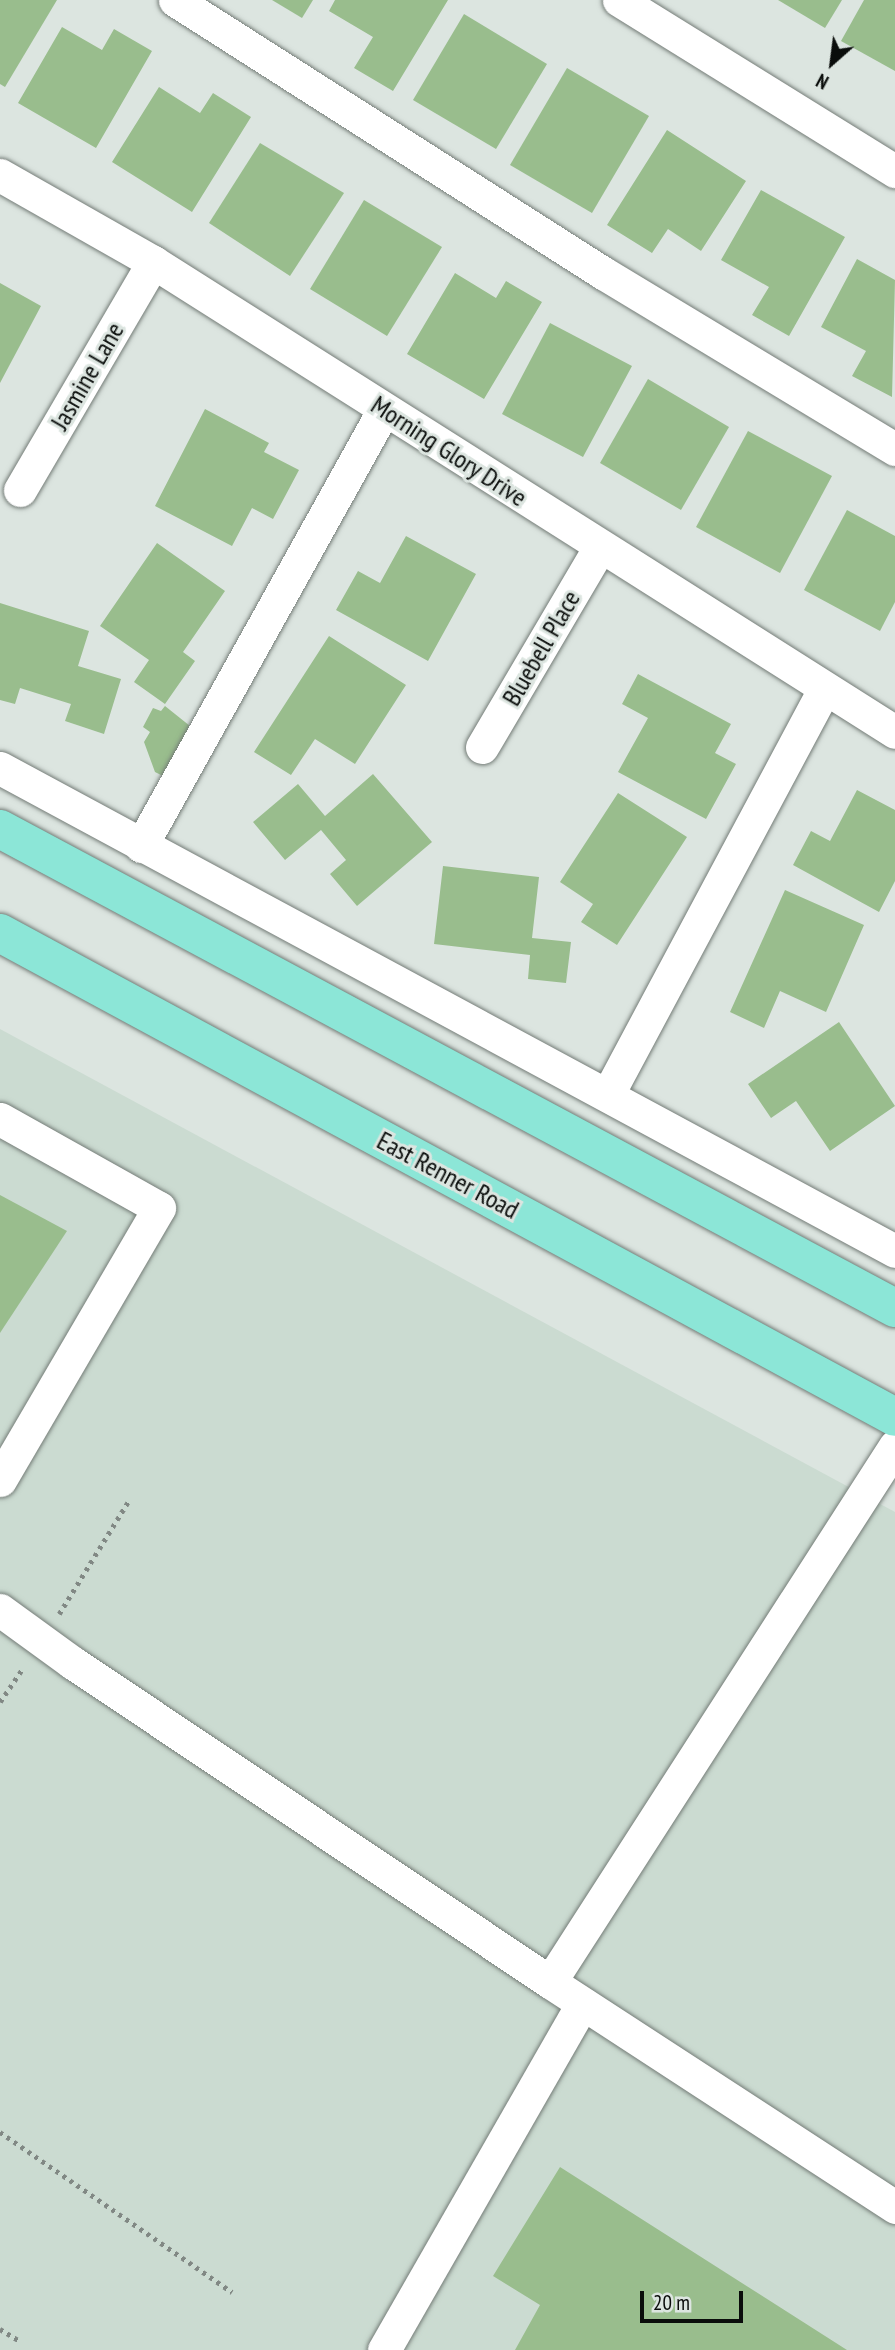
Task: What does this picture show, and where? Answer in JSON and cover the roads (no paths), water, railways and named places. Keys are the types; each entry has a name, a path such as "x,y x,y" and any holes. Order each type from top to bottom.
{"main road":[{"path":"0,829 895,1308"},
{"name":"East Renner Road","path":"0,933 895,1417"}],"street":[{"path":"175,0 603,273 895,449"},
{"path":"619,0 895,171"},
{"name":"Morning Glory Drive","path":"0,174 153,262 600,548 895,732"},
{"name":"Jasmine Lane","path":"20,490 153,262"},
{"path":"141,846 384,410"},
{"name":"Bluebell Place","path":"482,747 600,548"},
{"path":"608,1094 825,688"},
{"path":"0,768 895,1251"},
{"path":"0,1119 159,1208 0,1480"},
{"path":"550,1982 895,1446"},
{"path":"0,1610 582,2004 895,2207"},
{"path":"384,2350 582,2004"}]}
